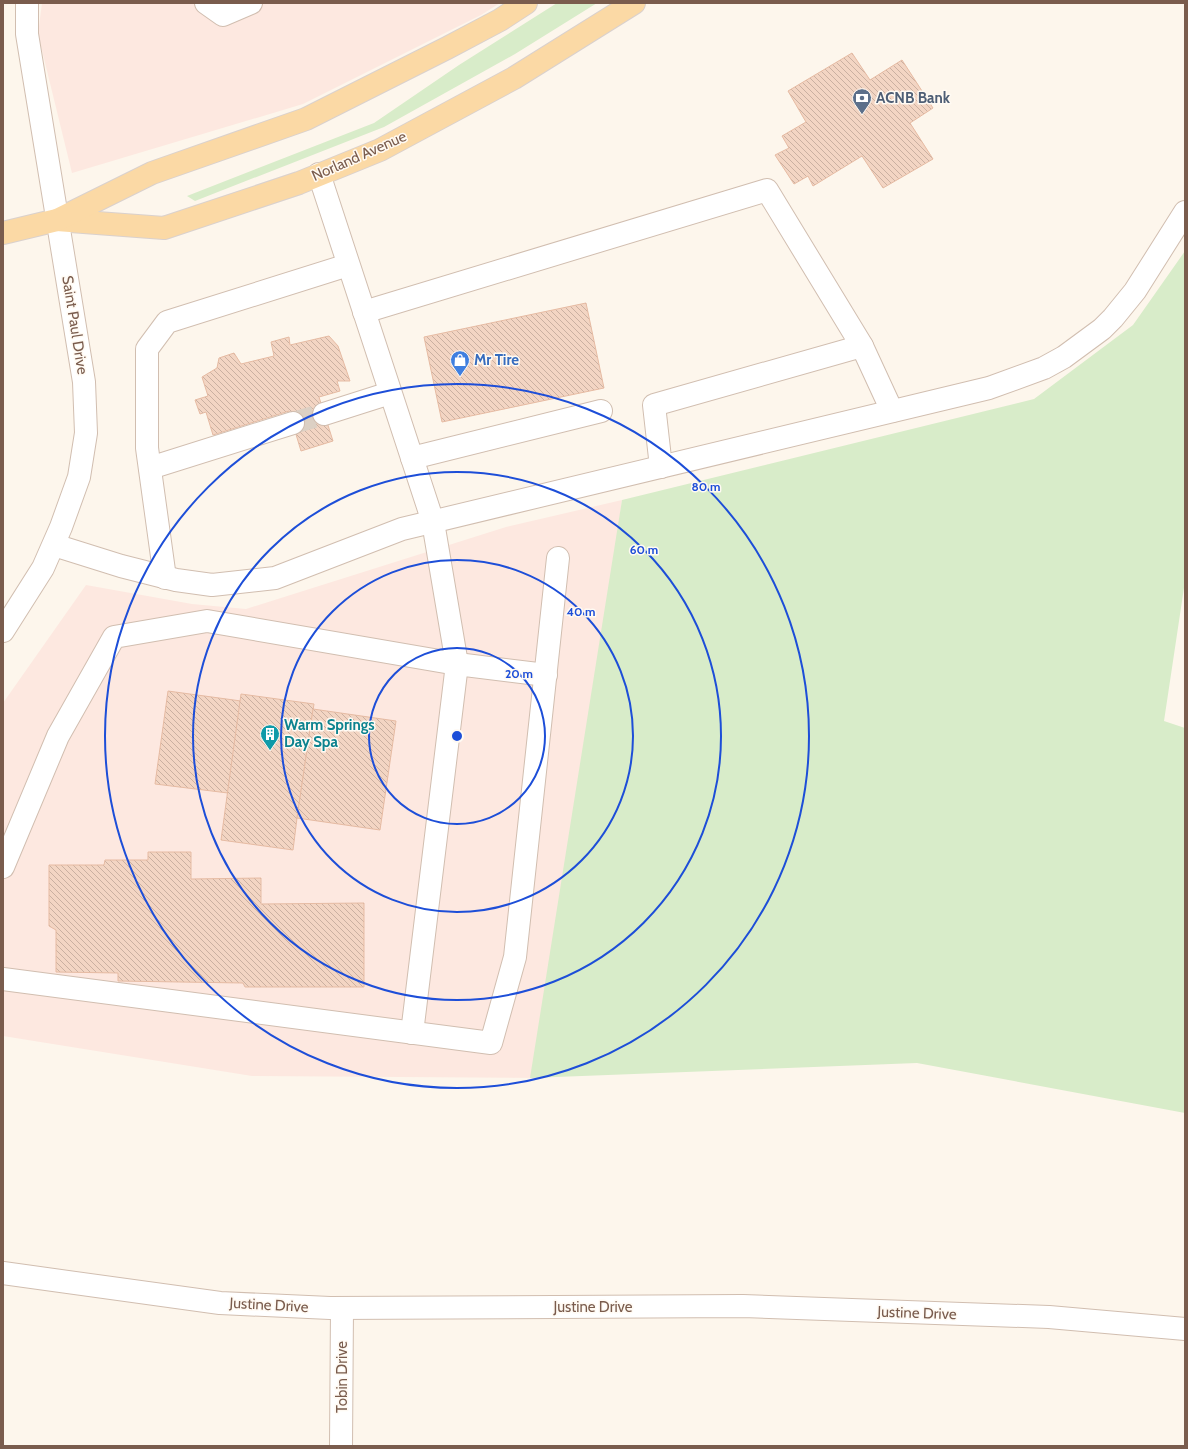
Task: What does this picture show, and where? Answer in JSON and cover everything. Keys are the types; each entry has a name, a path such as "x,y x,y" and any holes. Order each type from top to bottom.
{"main road":[{"name":"Norland Avenue","path":"3,233 57,220 152,173 306,119 447,48 500,20 526,3"},
{"name":"Norland Avenue","path":"57,220 164,228 298,182 380,150 514,78 634,3"}],"street":[{"name":"Saint Paul Drive","path":"3,631 43,568 54,545 80,477 86,433 84,382 27,34 27,3"},
{"path":"206,3 223,15 251,3"},
{"path":"319,174 432,522 457,664 412,1033"},
{"path":"364,312 767,190 862,346 892,411"},
{"path":"54,545 121,566 176,580 212,585 275,578 402,529 989,388 1044,368 1064,357 1102,330 1135,291 1185,212"},
{"path":"165,578 147,448 147,349 167,322 348,265"},
{"path":"661,467 654,405 862,346"},
{"path":"324,414 390,393"},
{"path":"412,458 601,410"},
{"path":"150,468 293,423"},
{"path":"3,979 491,1043 515,957 558,558"},
{"path":"3,867 58,736 114,637 206,622 457,664 546,675"},
{"name":"Justine Drive","path":"3,1273 220,1303 342,1308 743,1306 1049,1317 1185,1329"},
{"name":"Tobin Drive","path":"341,1446 342,1308"}],"shaded area":[{"path":"42,3 500,3 481,15 303,104 72,173 38,34"},
{"path":"622,500 545,1078 252,1076 3,1036 3,703 86,585 192,604 246,609 506,527"}],"green space":[{"path":"557,3 597,3 515,54 384,127 195,201 187,196 374,123 459,65"},
{"path":"1185,251 1185,581 1164,721 1185,728 1185,1113 917,1063 530,1078 622,500 1034,399 1133,325"}],"building":[{"name":"ACNB Bank","path":"852,53 870,80 902,60 933,108 910,123 933,159 883,188 862,156 813,186 808,176 794,184 775,155 789,148 782,136 806,122 788,91"},
{"path":"586,303 604,388 442,422 424,337"},
{"path":"329,336 338,346 350,381 337,381 340,391 319,397 333,441 301,451 289,411 213,435 206,412 200,414 195,400 208,396 202,377 217,368 219,358 234,353 241,364 274,356 271,342 289,337 290,345"},
{"path":"168,691 241,701 228,793 155,784"},
{"name":"Warm Springs Day Spa","path":"241,694 314,704 293,850 221,840"},
{"path":"313,709 396,721 380,830 297,818"},
{"path":"148,852 191,852 191,879 261,878 261,904 364,903 364,987 245,987 243,983 118,981 118,973 56,972 56,930 49,926 49,865 104,865 105,860 148,860"}],"tunnel":[{"path":"293,423 324,414"}],"place":[{"name":"ACNB Bank","path":"862,115"},
{"name":"Mr Tire","path":"460,377"},
{"name":"Warm Springs Day Spa","path":"270,751"}]}
